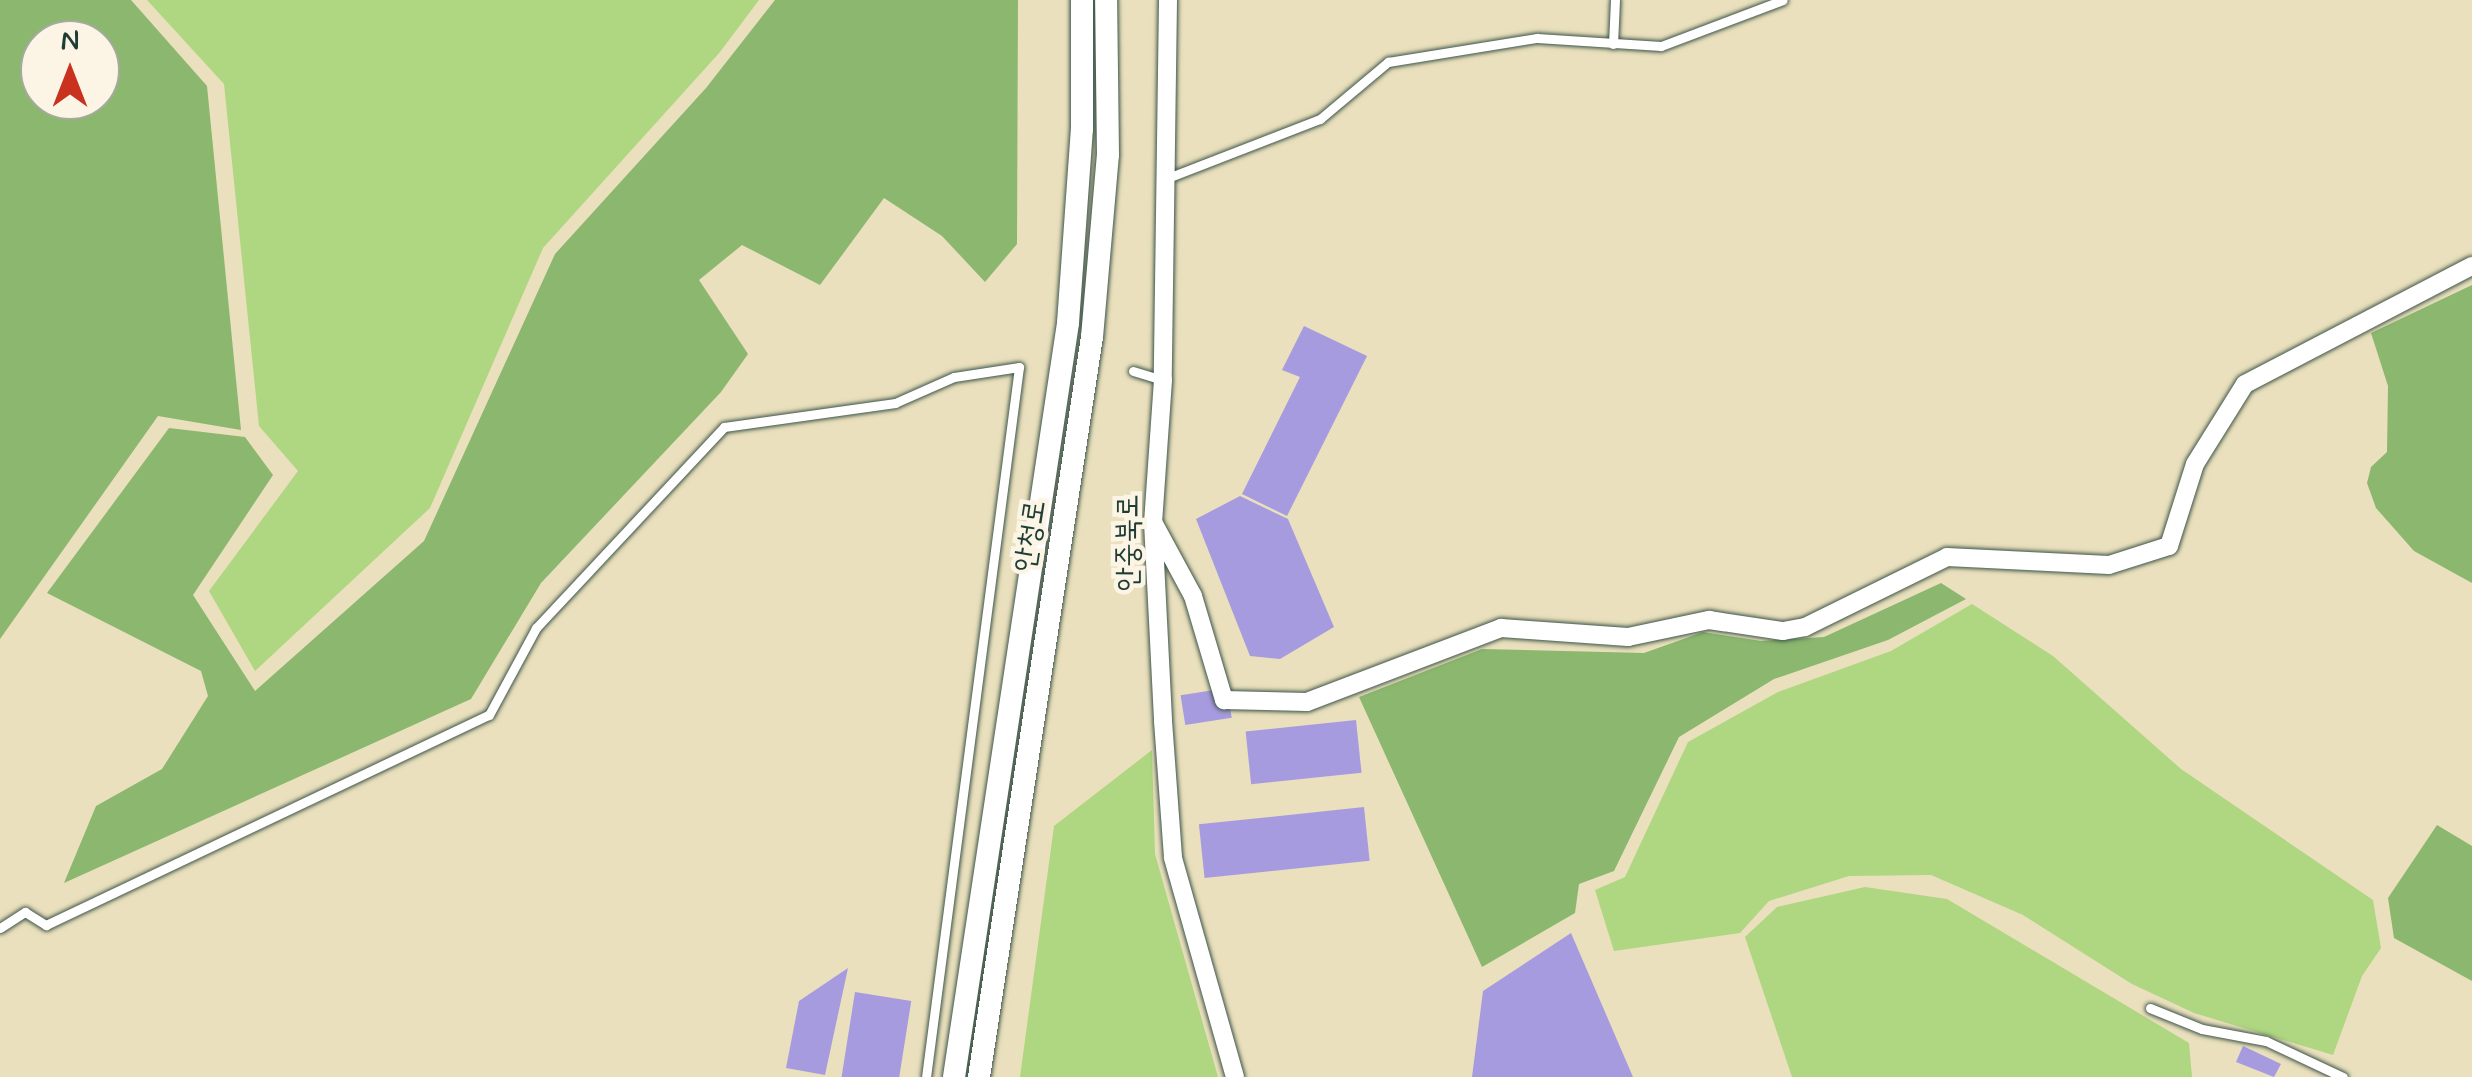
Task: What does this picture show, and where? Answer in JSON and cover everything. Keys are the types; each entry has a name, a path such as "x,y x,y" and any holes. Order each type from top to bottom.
{"street":[{"name":"안청로","path":"954,1077 1068,322 1082,129 1082,0"},
{"name":"안청로","path":"979,1077 1092,337 1108,156 1106,0"},
{"name":"안중북로","path":"1168,0 1163,380 1153,522 1173,858 1235,1077"},
{"path":"1153,522 1193,596 1224,700 1307,702 1501,628 1628,637 1709,620 1783,631 1805,628 1947,557 2110,565 2168,546 2195,464 2245,384 2472,266"}],"lane":[{"path":"1613,44 1615,0"},
{"path":"1166,179 1320,119 1388,62 1537,38 1662,46 1783,0"},
{"path":"0,928 25,912 46,925 490,715 536,628 724,427 894,404 954,377 1019,367 926,1077"},
{"path":"1133,370 1163,380"},
{"path":"2150,1008 2202,1029 2266,1042 2343,1077"}],"green space":[{"path":"0,0 131,0 207,86 241,430 158,416 0,639"},
{"path":"147,0 759,0 720,52 543,248 430,508 255,671 209,591 298,471 259,426 224,84"},
{"path":"775,0 1018,0 1017,244 985,282 942,236 884,198 820,285 742,245 699,280 748,354 721,392 541,583 471,699 64,883 96,806 162,769 208,696 201,671 47,593 169,428 245,437 273,475 193,595 255,691 424,541 555,254 706,88"},
{"path":"2472,285 2472,583 2414,551 2376,508 2367,483 2371,467 2387,452 2388,386 2371,333"},
{"path":"1941,583 1966,599 1888,640 1774,679 1679,737 1614,871 1579,884 1575,913 1482,967 1359,697 1482,649 1644,653 1703,632 1761,641 1824,637"},
{"path":"1972,604 2053,656 2181,769 2373,900 2381,948 2362,976 2333,1055 2194,1013 2132,984 2023,915 1931,875 1849,876 1769,901 1740,933 1614,951 1595,890 1625,877 1688,742 1778,692 1891,651"},
{"path":"1152,750 1155,854 1218,1077 1020,1077 1054,826"},
{"path":"2437,825 2472,846 2472,981 2394,938 2388,898"},
{"path":"1865,887 1947,899 2189,1043 2192,1077 1792,1077 1745,937 1777,907"}],"building":[{"path":"1304,326 1367,356 1287,516 1242,494 1300,377 1282,370"},
{"path":"1240,496 1288,519 1334,627 1280,659 1250,656 1196,519"},
{"path":"1227,688 1232,718 1185,725 1181,695"},
{"path":"1356,720 1362,773 1251,784 1246,732"},
{"path":"1364,807 1370,861 1205,878 1199,824"},
{"path":"1571,933 1633,1077 1472,1077 1483,991"},
{"path":"848,968 825,1075 786,1068 799,1001"},
{"path":"855,992 911,1001 899,1077 842,1077"},
{"path":"2243,1046 2281,1064 2274,1077 2236,1062"}]}
